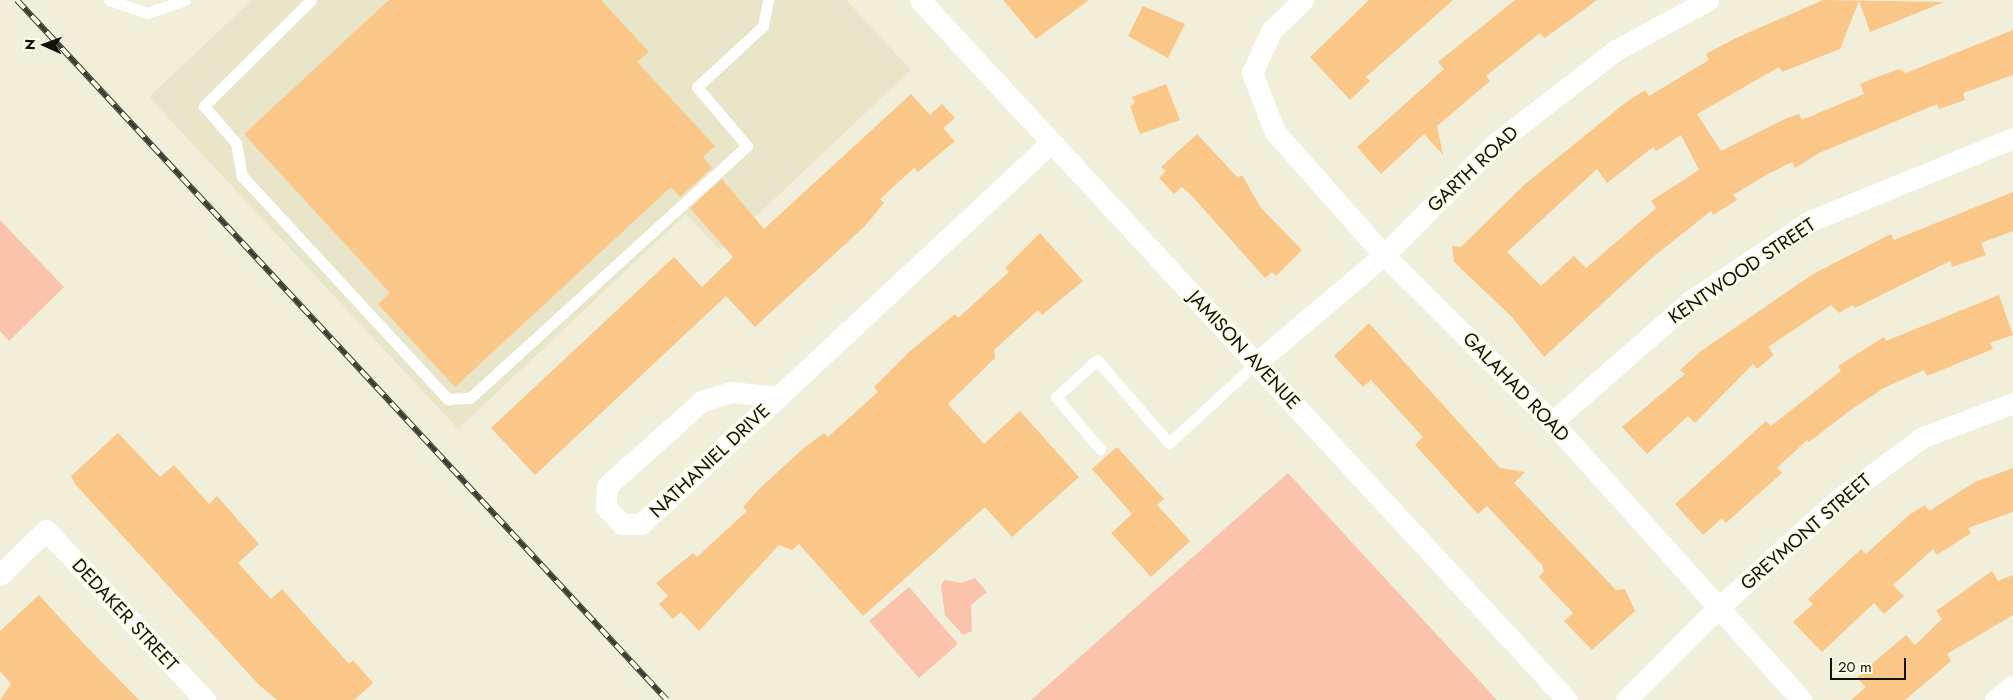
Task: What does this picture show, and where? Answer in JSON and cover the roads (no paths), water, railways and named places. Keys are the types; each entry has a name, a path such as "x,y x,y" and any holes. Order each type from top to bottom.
{"street":[{"name":"JAMISON AVENUE","path":"920,0 1568,700"},
{"name":"GALAHAD ROAD","path":"1303,0 1271,31 1252,73 1275,132 1384,255 1552,422 1716,610 1801,700"},
{"name":"GARTH ROAD","path":"1256,363 1384,255 1496,143 1616,50 1708,0"},
{"name":"KENTWOOD STREET","path":"1552,422 1690,301 1810,221 2013,138"},
{"name":"NATHANIEL DRIVE","path":"778,397 732,392 702,401 607,486 606,507 622,524 641,524 778,397 1051,142"},
{"name":"GREYMONT STREET","path":"1626,700 1716,610 1835,502 1924,437 2013,403"},
{"name":"DEDAKER STREET","path":"0,575 46,530 205,700"},
{"path":"1995,700 2013,685"}],"lane":[{"path":"109,0 148,13 185,0"},
{"path":"311,0 204,106 236,143 242,176 448,399 470,398 747,146 697,87 763,26 766,1"},
{"path":"1100,449 1056,397 1098,360 1170,443 1256,363"}],"railway":[{"path":"17,0 667,700"}]}
